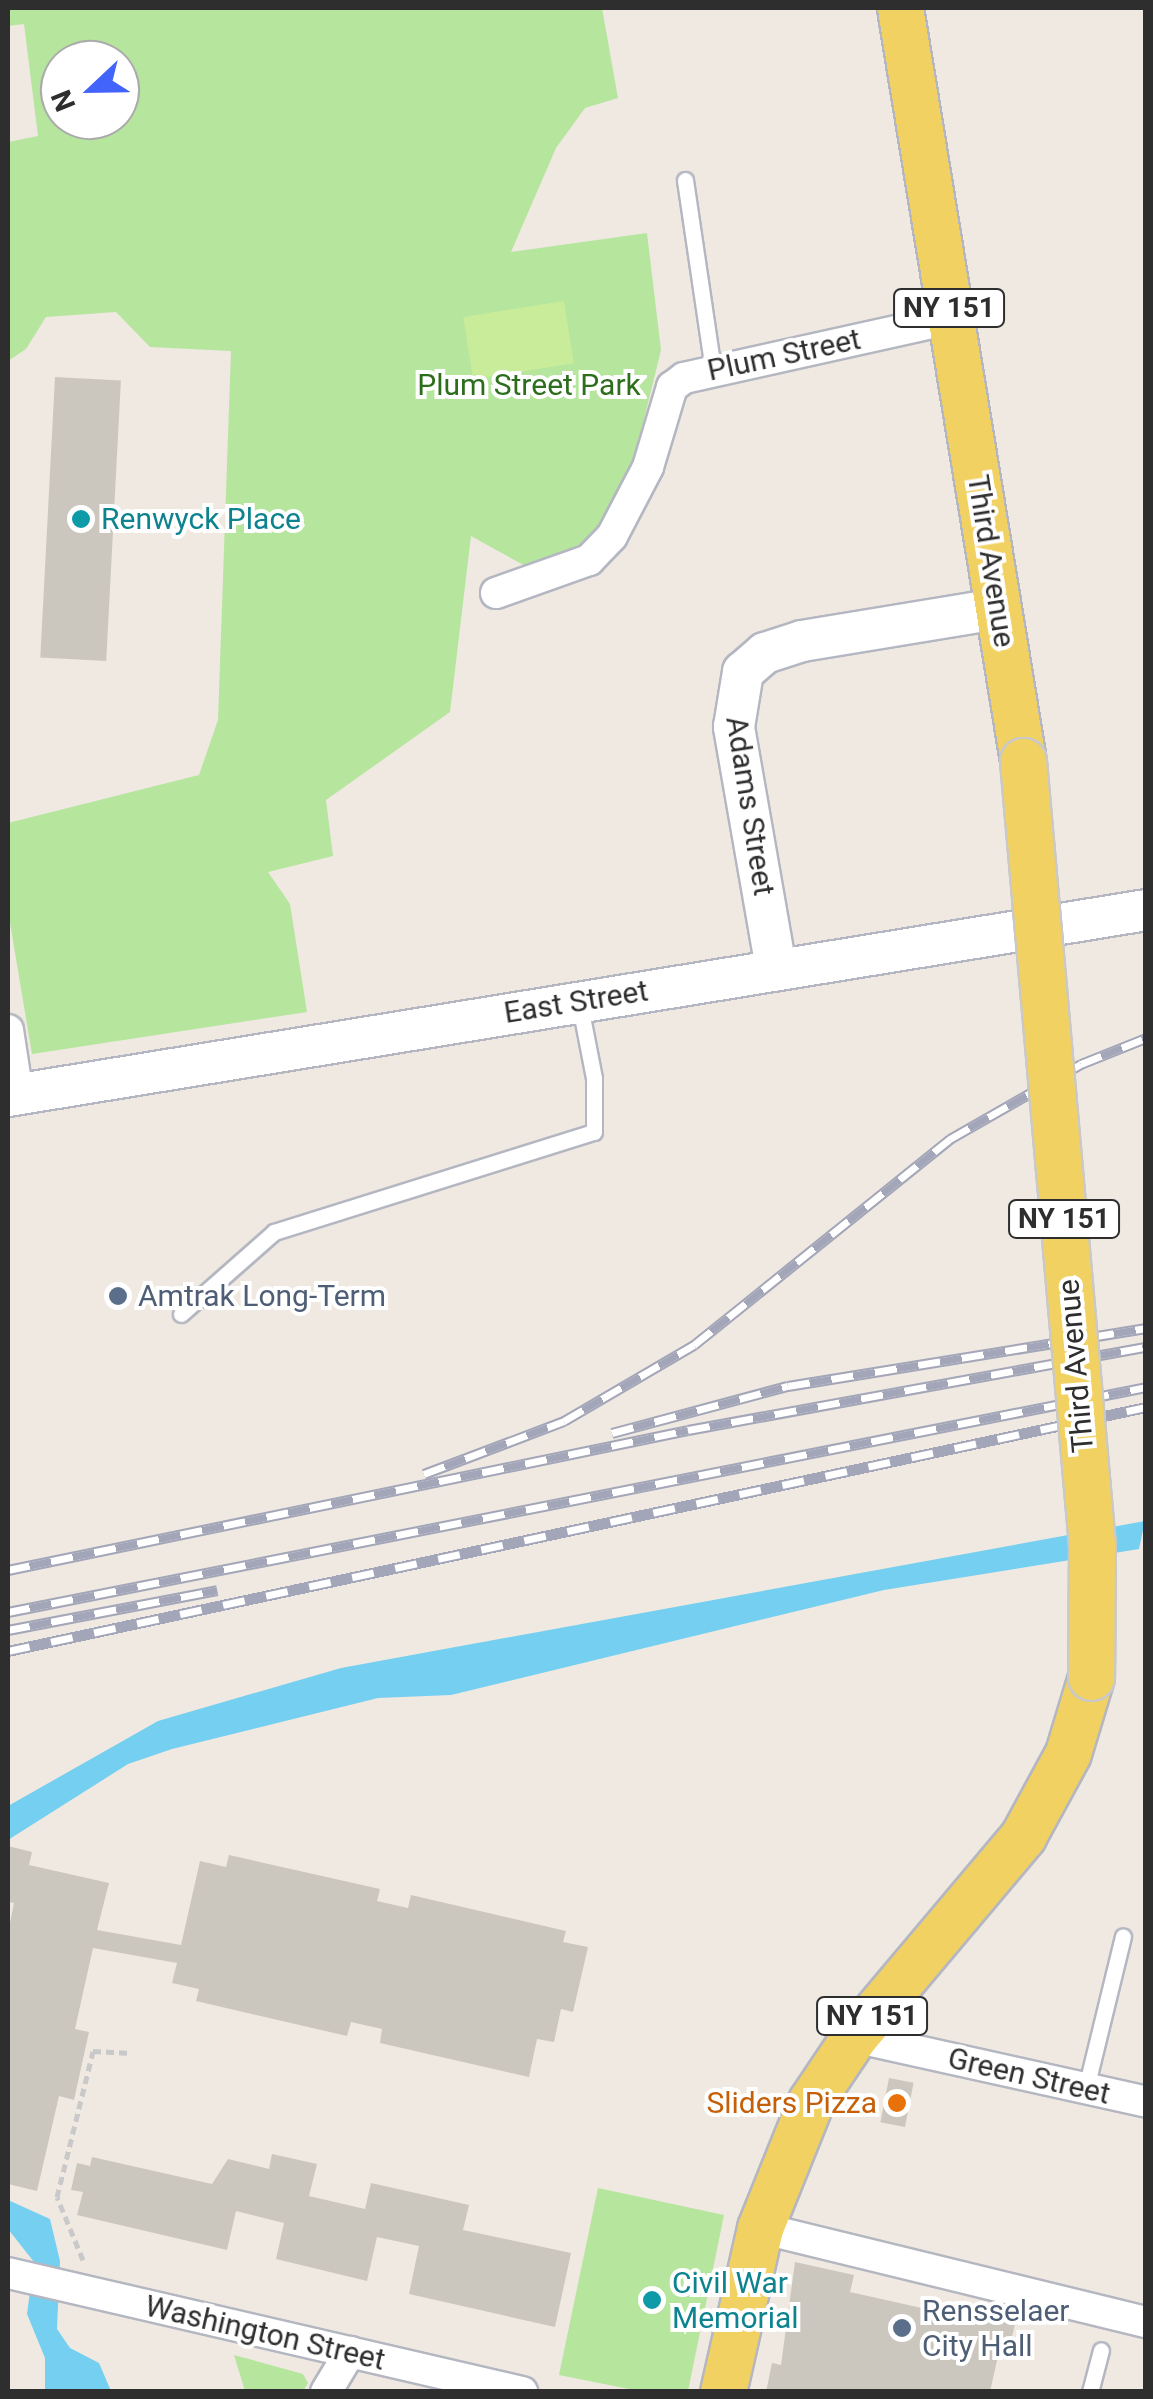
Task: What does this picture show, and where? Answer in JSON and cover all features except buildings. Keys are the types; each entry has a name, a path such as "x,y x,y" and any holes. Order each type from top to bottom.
{"main road":[{"name":"Third Avenue","path":"723,2392 760,2228 794,2135 854,2037 1022,1836 1068,1753 1091,1677 1092,1545 1022,761 900,8"}],"street":[{"name":"Plum Street","path":"496,593 589,560 612,536 648,467 672,387 712,368 951,320"},
{"name":"Adams Street","path":"776,968 734,727 742,672 765,653 802,641 998,608"},
{"name":"East Street","path":"13,1096 1146,910"},
{"path":"8,1030 13,1096"},
{"name":"Green Street","path":"854,2037 1146,2102"},
{"path":"760,2228 1146,2322"},
{"name":"Washington Street","path":"19,2276 75,2277 350,2352 522,2392"},
{"path":"326,2392 350,2352"}],"lane":[{"path":"685,180 712,368"},
{"path":"182,1314 274,1232 594,1132 594,1078 579,1002"},
{"path":"1086,2088 1123,1936"},
{"path":"1090,2392 1101,2350"}],"path":[{"path":"75,2277 57,2198 93,2051 132,2053"}],"green space":[{"name":"Plum Street Park","path":"8,8 602,8 618,98 585,108 556,148 511,252 647,233 661,350 629,481 612,519 581,553 529,568 471,536 450,712 326,800 333,856 268,872 290,904 307,1012 32,1054 8,911 8,823 199,775 218,720 231,351 150,347 116,312 46,317 26,349 8,361 8,142 38,136 24,24 8,26"},
{"path":"564,301 574,363 473,379 463,317"},
{"path":"598,2188 724,2215 688,2391 639,2391 559,2375"},
{"path":"234,2355 303,2374 308,2383 303,2391 245,2391"}],"water":[{"path":"1145,1521 1139,1549 884,1590 451,1695 378,1698 172,1749 128,1764 8,1840 8,1806 158,1721 341,1668"},
{"path":"8,2200 50,2219 60,2261 57,2329 70,2348 99,2363 111,2391 45,2391 45,2358 27,2314 34,2262 8,2229"}],"railway":[{"path":"424,1474 564,1421 694,1345 950,1139 1081,1064 1146,1038"},
{"path":"612,1433 788,1386 1146,1328"},
{"path":"8,1570 688,1430 1146,1347"},
{"path":"8,1612 1146,1387"},
{"path":"8,1651 1146,1407"},
{"path":"8,1630 217,1590"}],"place":[{"name":"Renwyck Place","path":"81,519"},
{"name":"Amtrak Long-Term","path":"118,1296"},
{"name":"Sliders Pizza","path":"897,2103"},
{"name":"Civil War Memorial","path":"652,2300"},
{"name":"Rensselaer City Hall","path":"902,2328"}]}
